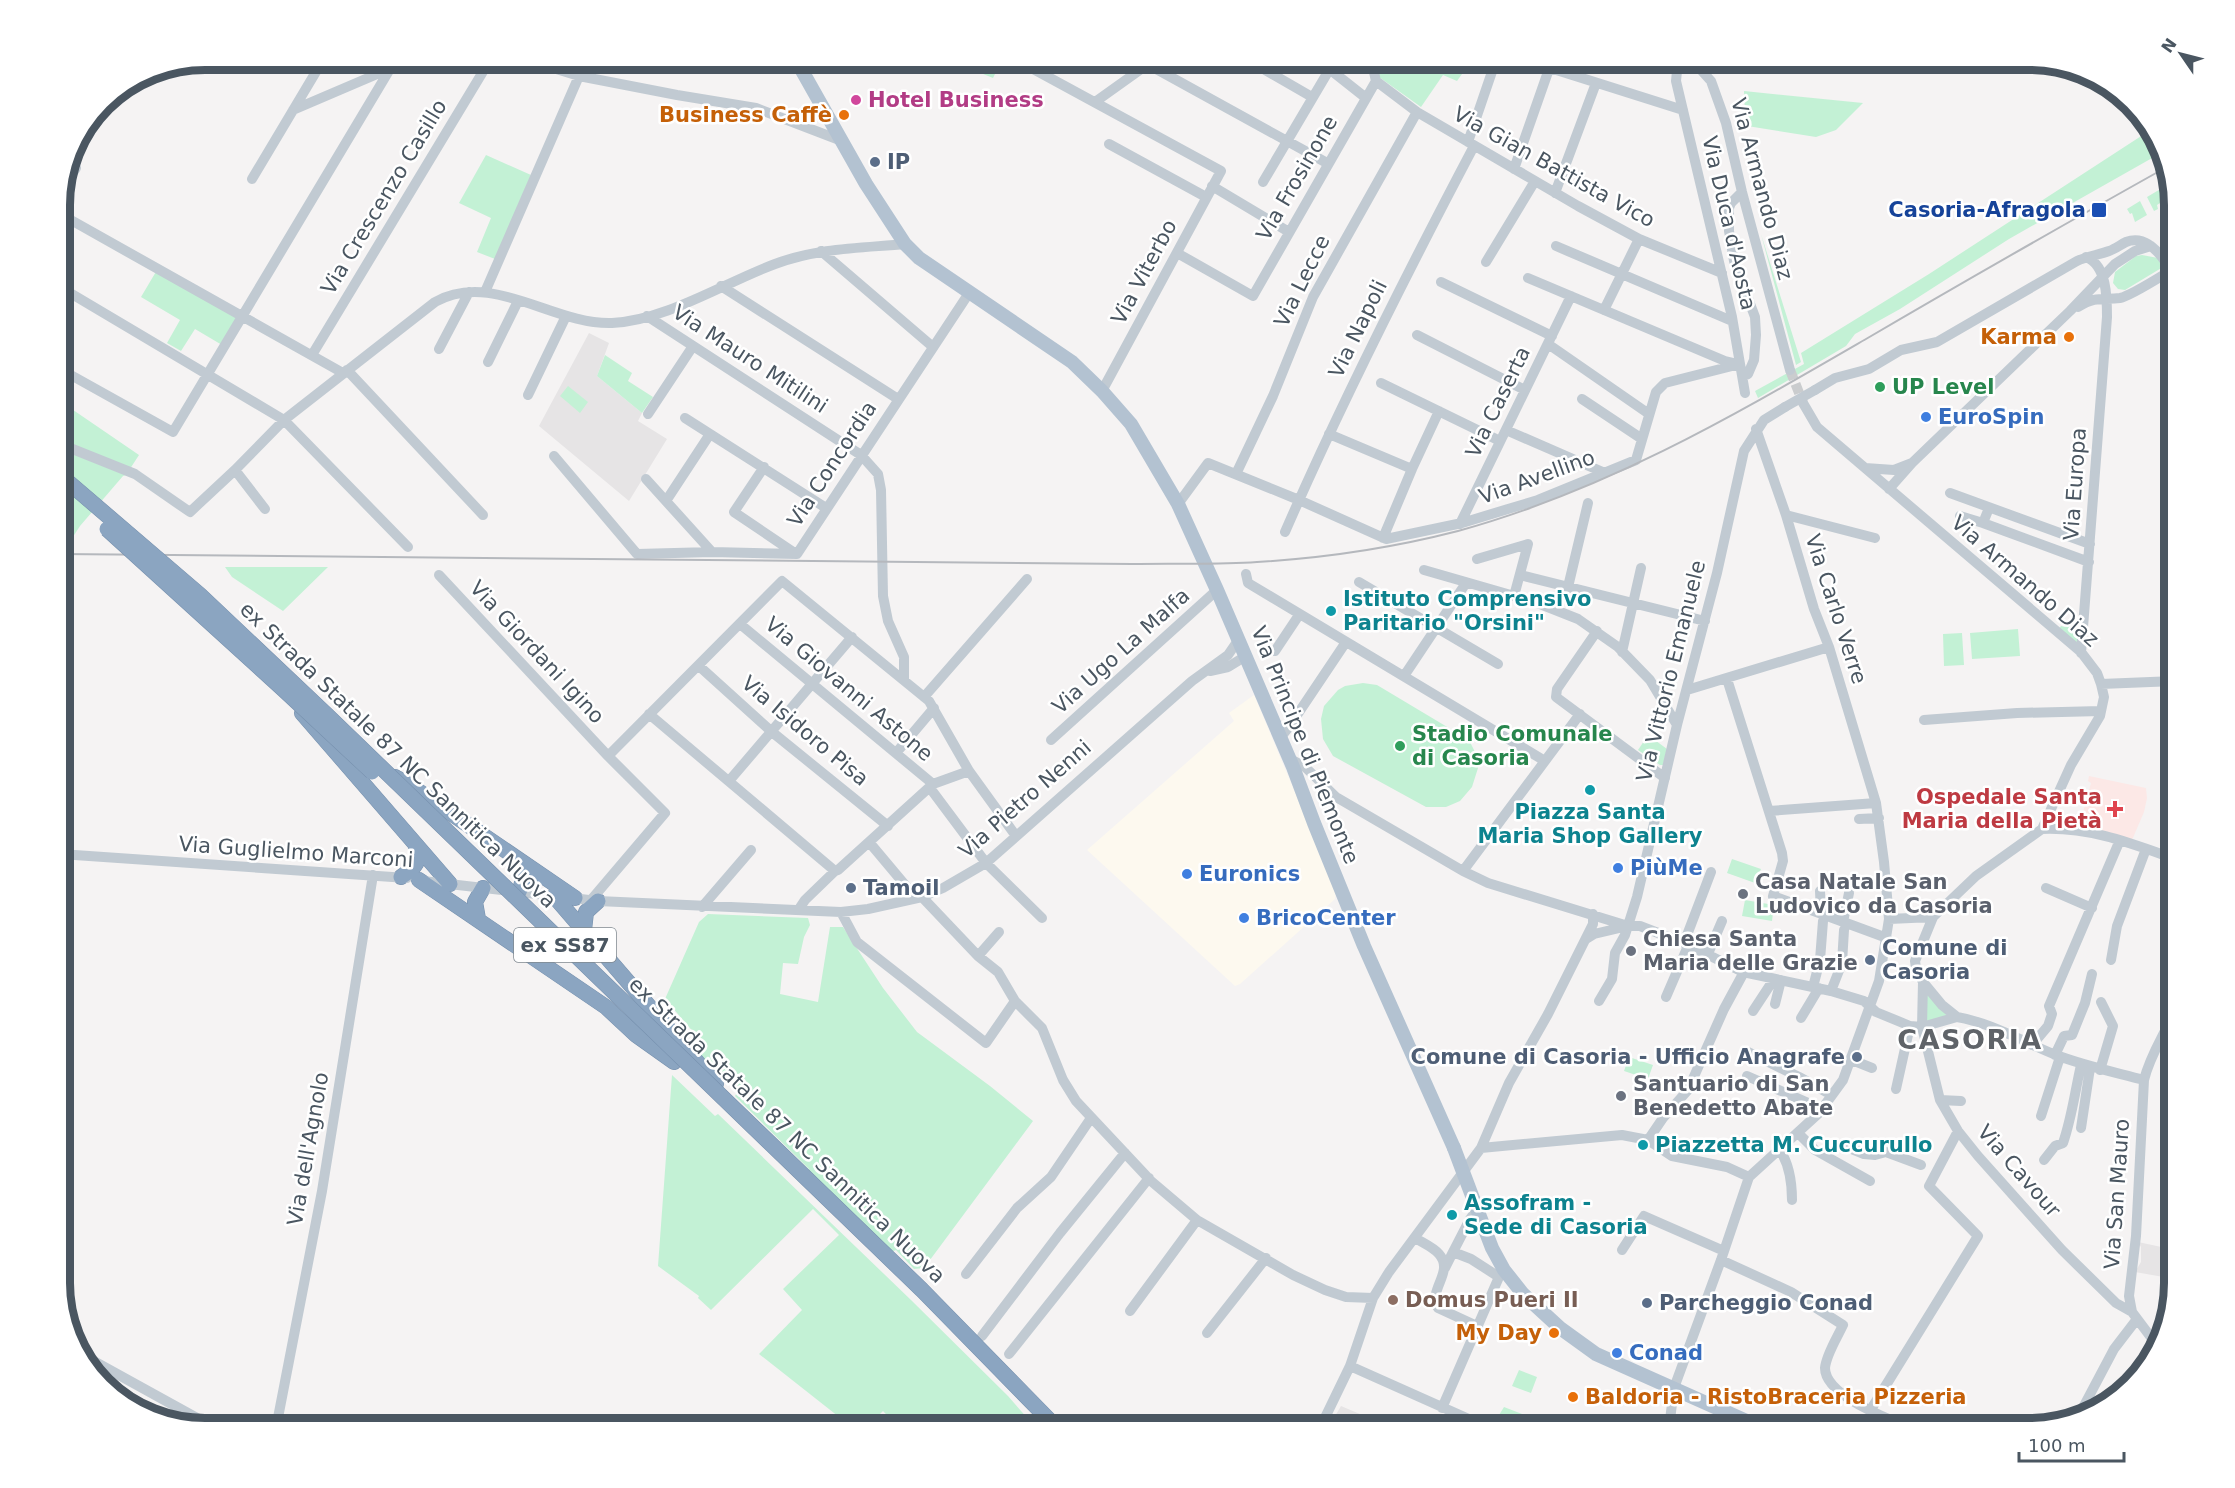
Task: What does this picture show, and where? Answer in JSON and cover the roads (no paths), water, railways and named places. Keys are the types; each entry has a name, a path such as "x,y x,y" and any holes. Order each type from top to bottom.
{"highway":[{"name":"ex Strada Statale 87 NC Sannitica Nuova","path":"71,484 200,595 387,773 729,1101 922,1290 1046,1418"},
{"name":"ex Strada Statale 87 NC Sannitica Nuova","path":"71,498 279,685 674,1062 941,1321 1034,1418"},
{"path":"279,685 450,884"},
{"path":"387,773 414,788 575,898"},
{"path":"401,877 411,871 418,859 418,852 413,842"},
{"path":"514,856 523,867 525,876 523,892"},
{"path":"419,880 606,1007 636,1035 674,1062"},
{"path":"478,919 475,902 483,888"},
{"path":"554,896 729,1101"},
{"path":"584,930 586,912 594,900"}],"main road":[{"name":"Via Principe di Piemonte","path":"802,70 866,184 906,244 919,258 1072,362 1131,424 1178,504 1281,737 1364,946 1454,1148 1502,1273 1575,1340 1596,1354 1740,1418"}],"street":[{"path":"252,179 317,70"},
{"path":"293,110 388,70"},
{"path":"71,375 173,432 389,70"},
{"name":"Via Crescenzo Casillo","path":"312,355 484,70"},
{"path":"560,70 677,96 756,108 842,141"},
{"path":"1037,70 1095,102 1136,70"},
{"path":"1163,70 1327,164"},
{"path":"1265,70 1312,97"},
{"path":"1263,182 1328,70"},
{"path":"1338,70 1366,98"},
{"path":"1373,70 1376,81"},
{"name":"Via Napoli","path":"1285,532 1329,434 1471,144 1493,70"},
{"path":"1514,169 1549,70"},
{"path":"1552,70 1683,110"},
{"name":"Via Duca d'Aosta","path":"1680,70 1676,81 1722,273 1745,393"},
{"name":"Via Armando Diaz","path":"1697,70 1711,81 1726,123 1742,192 1790,370"},
{"path":"484,292 579,76"},
{"name":"Via Frosinone","path":"1177,253 1253,296 1376,81"},
{"name":"Via Gian Battista Vico","path":"1376,81 1417,112 1555,193 1640,239 1722,273"},
{"path":"1555,193 1596,83"},
{"name":"Via Viterbo","path":"1095,102 1221,171 1102,391"},
{"name":"Via Lecce","path":"1236,474 1273,396 1313,297 1417,112"},
{"path":"1109,144 1206,197"},
{"path":"1486,262 1535,181"},
{"path":"1212,186 1289,232"},
{"path":"1742,192 1729,208 1729,231 1734,261 1755,316 1756,335 1754,360 1748,374 1743,376"},
{"path":"71,219 312,355 345,371 483,515"},
{"path":"1604,310 1640,239"},
{"path":"1756,429 1764,420 1835,378 1869,369 1901,350 1937,342 2086,257 2138,241 2151,246 2164,258"},
{"path":"71,448 135,474 189,512 235,470 284,420 345,371 447,296 484,292 566,315 612,323 647,316 776,263 821,251 906,244"},
{"path":"1556,246 1732,321"},
{"path":"1889,489 2123,257 2151,246"},
{"path":"821,251 933,347"},
{"path":"2086,257 2097,264 2102,277"},
{"path":"2070,311 2084,303 2111,297 2122,298 2164,274"},
{"name":"Via Europa","path":"2081,653 2107,317 2111,297 2102,277"},
{"path":"1528,278 1725,361 1740,364"},
{"path":"1441,282 1550,340 1649,414"},
{"path":"721,286 898,399"},
{"path":"439,349 469,292"},
{"path":"71,293 284,420 408,547"},
{"name":"Via Concordia","path":"554,456 637,554 712,552 796,555 969,293"},
{"name":"Via Caserta","path":"1460,524 1571,296"},
{"path":"488,362 518,301"},
{"path":"528,395 566,315"},
{"name":"Via Mauro Mitilini","path":"647,316 861,455 878,474 882,490 883,596 888,621 903,657 904,680"},
{"path":"1417,335 1525,390"},
{"path":"648,414 693,346"},
{"name":"Via Avellino","path":"1383,538 1460,524 1538,500 1636,460 1656,393 1665,383 1740,364"},
{"path":"1381,383 1500,441"},
{"path":"1582,399 1642,439"},
{"name":"Via Armando Diaz","path":"1803,403 1817,427 2081,653 2097,672 2101,684"},
{"path":"1178,504 1208,463 1299,500 1383,538 1440,411"},
{"path":"685,418 826,508"},
{"name":"Via Carlo Verre","path":"1749,1177 1822,1109 1843,1080 1880,981 1889,919 1876,802 1829,647 1814,609 1786,515 1756,429"},
{"name":"Via Vittorio Emanuele","path":"1599,1001 1612,979 1615,953 1628,926 1637,897 1744,451 1756,429"},
{"path":"1506,430 1605,473"},
{"path":"666,501 710,434"},
{"path":"1329,434 1412,469"},
{"path":"764,467 734,512 796,555"},
{"path":"1865,468 1894,470 1909,467"},
{"path":"1901,499 1902,480 1909,467"},
{"path":"235,470 265,509"},
{"path":"646,479 712,552"},
{"path":"1950,493 2090,544"},
{"path":"1568,587 1588,503"},
{"path":"1983,523 1989,508"},
{"path":"1786,515 1875,538"},
{"path":"1960,516 2089,562"},
{"path":"1477,559 1528,544 1514,596"},
{"path":"1622,652 1641,568"},
{"path":"1424,570 1559,610 1598,631 1650,680 1677,725"},
{"path":"1246,574 1248,583 1299,615 1545,761"},
{"name":"Via Giordani Igino","path":"439,575 608,756 665,813 594,900"},
{"path":"1520,575 1705,621"},
{"path":"924,697 1027,579"},
{"path":"608,756 782,581 924,697 934,708 969,771 1016,837"},
{"path":"1359,582 1498,664"},
{"path":"1404,676 1466,583"},
{"name":"Via Ugo La Malfa","path":"1051,740 1217,590"},
{"path":"1275,651 1299,615"},
{"name":"Via Giovanni Astone","path":"740,624 896,753 931,786 986,863 1042,918"},
{"path":"1598,631 1555,692 1556,697 1665,778"},
{"path":"729,782 852,637"},
{"name":"Via Pietro Nenni","path":"523,892 594,900 702,907 841,912 868,909 919,898 955,882 986,863 1192,681 1228,655 1239,639"},
{"path":"1281,737 1346,642"},
{"path":"1687,690 1829,647"},
{"path":"1207,672 1228,667 1246,656"},
{"name":"Via Isidoro Pisa","path":"699,666 772,732 888,826"},
{"path":"1228,667 1254,676"},
{"path":"1726,679 1783,861 1773,896 1844,926 1887,938"},
{"path":"1889,919 1933,917 1976,876 2042,829 2071,765 2101,711 2104,697 2101,684 2164,681"},
{"path":"896,753 934,708"},
{"path":"1924,720 2017,713 2101,711"},
{"path":"649,714 835,871"},
{"path":"1463,872 1580,714"},
{"path":"1290,759 1305,766 1319,782 1345,803 1463,872 1488,883 1599,923 1640,926 1686,944 1744,972 1831,991 1864,1002 1876,1012 1910,1026 1922,1027 1957,1017"},
{"path":"799,909 805,900 835,871 931,786 969,771"},
{"path":"1303,791 1310,783 1319,782"},
{"path":"1769,811 1876,802"},
{"path":"1859,819 1879,818"},
{"path":"2042,829 2056,828 2103,834 2164,855"},
{"path":"2032,1045 2048,1026 2052,1014 2049,1006 2120,840"},
{"path":"869,842 919,898 978,956 998,972 1015,1001 1042,1028 1063,1080 1076,1101 1149,1178 1197,1220 1293,1275 1346,1297 1373,1298"},
{"path":"2111,960 2117,926 2146,849"},
{"path":"702,907 751,850"},
{"name":"Via Guglielmo Marconi","path":"71,855 401,877 523,892"},
{"path":"1666,997 1711,872"},
{"name":"Via dell'Agnolo","path":"278,1418 322,1191 373,875"},
{"path":"2046,888 2092,908"},
{"path":"1801,1018 1816,988 1822,917 1820,891"},
{"path":"1831,991 1842,963 1849,893"},
{"path":"841,912 857,942 986,1043 1015,1001"},
{"name":"Via Cavour","path":"1933,917 1915,961 1923,982 1922,1027 1940,1100 1958,1131 1978,1156 2087,1276 2116,1303 2134,1315"},
{"path":"1707,956 1722,921"},
{"path":"1325,1418 1350,1366 1373,1298 1389,1272 1480,1148 1509,1083 1548,1014 1584,941 1599,923"},
{"path":"978,956 999,932"},
{"path":"1648,1140 1663,1118 1689,1090 1724,1008 1744,972"},
{"path":"2041,1116 2064,1036 2072,1035 2085,1002 2092,974"},
{"path":"1775,1004 1778,980"},
{"path":"1753,1011 1778,980"},
{"path":"1923,982 1942,1005 1957,1017 1990,1025 2058,1056 2144,1080"},
{"path":"2044,1160 2055,1146 2063,1143 2070,1123 2072,1102 2113,1026 2101,1002"},
{"path":"1896,1089 1910,1026"},
{"name":"Via San Mauro","path":"2134,1315 2128,1296 2136,1236 2144,1080 2149,1059 2164,1034"},
{"path":"1748,1052 1832,1095"},
{"path":"1852,1060 1872,1068"},
{"path":"2081,1128 2091,1067"},
{"path":"1746,1076 1822,1109"},
{"path":"1940,1100 1961,1101"},
{"path":"966,1274 1017,1208 1051,1177 1091,1118"},
{"path":"1870,1411 1978,1236 1929,1186 1958,1131"},
{"path":"1798,1133 1815,1150 1870,1181"},
{"path":"1480,1148 1617,1135 1648,1140 1672,1156 1727,1167 1749,1177 1723,1256 1674,1388 1671,1418"},
{"path":"1823,1154 1842,1144 1864,1154 1875,1155 1886,1152 1921,1165"},
{"path":"1780,1150 1784,1156 1792,1185 1792,1200"},
{"path":"982,1336 1060,1233 1125,1153"},
{"path":"1009,1354 1149,1178"},
{"path":"1476,1205 1446,1268 1435,1304 1438,1308 1477,1326"},
{"path":"1622,1250 1644,1216 1791,1292 1843,1325 1825,1366 1826,1377 1846,1397 1886,1418"},
{"path":"1130,1311 1197,1220"},
{"path":"1415,1238 1438,1253 1446,1268"},
{"path":"1442,1408 1502,1273 1453,1252"},
{"path":"1208,1333 1266,1258"},
{"path":"2084,1406 2134,1315 2152,1338"},
{"path":"97,1363 195,1417"},
{"path":"1350,1366 1466,1418"}],"tunnel":[{"path":"1790,370 1803,403"}],"railway":[{"path":"71,554 1211,564 1307,558 1383,547 1458,531 1513,514 1618,473 1767,396 2160,171"}],"place":[{"name":"Hotel Business","path":"856,100"},
{"name":"Business Caffè","path":"844,115"},
{"name":"IP","path":"875,162"},
{"name":"Casoria-Afragola","path":"2099,210"},
{"name":"Karma","path":"2069,337"},
{"name":"UP Level","path":"1880,387"},
{"name":"EuroSpin","path":"1926,417"},
{"name":"Istituto Comprensivo Paritario \"Orsini\"","path":"1331,611"},
{"name":"Stadio Comunale di Casoria","path":"1400,746"},
{"name":"Piazza Santa Maria Shop Gallery","path":"1590,790"},
{"name":"Ospedale Santa Maria della Pietà","path":"2115,809"},
{"name":"PiùMe","path":"1618,868"},
{"name":"Euronics","path":"1187,874"},
{"name":"Tamoil","path":"851,888"},
{"name":"Casa Natale San Ludovico da Casoria","path":"1743,894"},
{"name":"BricoCenter","path":"1244,918"},
{"name":"Chiesa Santa Maria delle Grazie","path":"1631,951"},
{"name":"Comune di Casoria","path":"1870,960"},
{"name":"Comune di Casoria - Ufficio Anagrafe","path":"1857,1057"},
{"name":"Santuario di San Benedetto Abate","path":"1621,1096"},
{"name":"Piazzetta M. Cuccurullo","path":"1643,1145"},
{"name":"Assofram - Sede di Casoria","path":"1452,1215"},
{"name":"Domus Pueri II","path":"1393,1300"},
{"name":"Parcheggio Conad","path":"1647,1303"},
{"name":"My Day","path":"1554,1333"},
{"name":"Conad","path":"1617,1353"},
{"name":"Baldoria - RistoBraceria Pizzeria","path":"1573,1397"}],"district":[{"name":"CASORIA","path":"1970,1040"}]}
